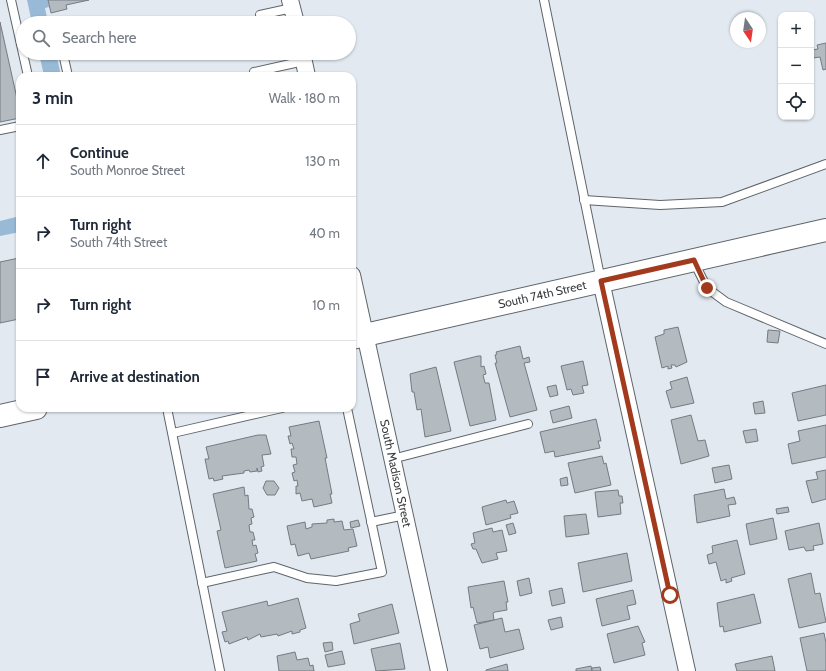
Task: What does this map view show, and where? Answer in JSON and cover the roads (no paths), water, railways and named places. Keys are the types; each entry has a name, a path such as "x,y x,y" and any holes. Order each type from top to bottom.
{"main road":[{"name":"South 74th Street","path":"359,336 826,230"},
{"path":"0,416 18,412"}],"street":[{"path":"601,281 687,671"},
{"name":"South Madison Street","path":"356,310 359,336 392,459 439,671"}],"lane":[{"path":"11,0 16,22"},
{"path":"544,0 601,281"},
{"path":"260,15 293,10"},
{"path":"24,60 27,72"},
{"path":"64,60 67,72"},
{"path":"254,72 305,63"},
{"path":"0,130 16,127"},
{"path":"584,200 660,205 722,202 826,164"},
{"path":"694,260 707,288 726,302 826,344"},
{"path":"168,412 220,671"},
{"path":"173,433 265,412"},
{"path":"202,583 274,567 307,578 336,581 382,572 348,412"},
{"path":"392,459 528,424"},
{"path":"372,522 405,515"}]}
